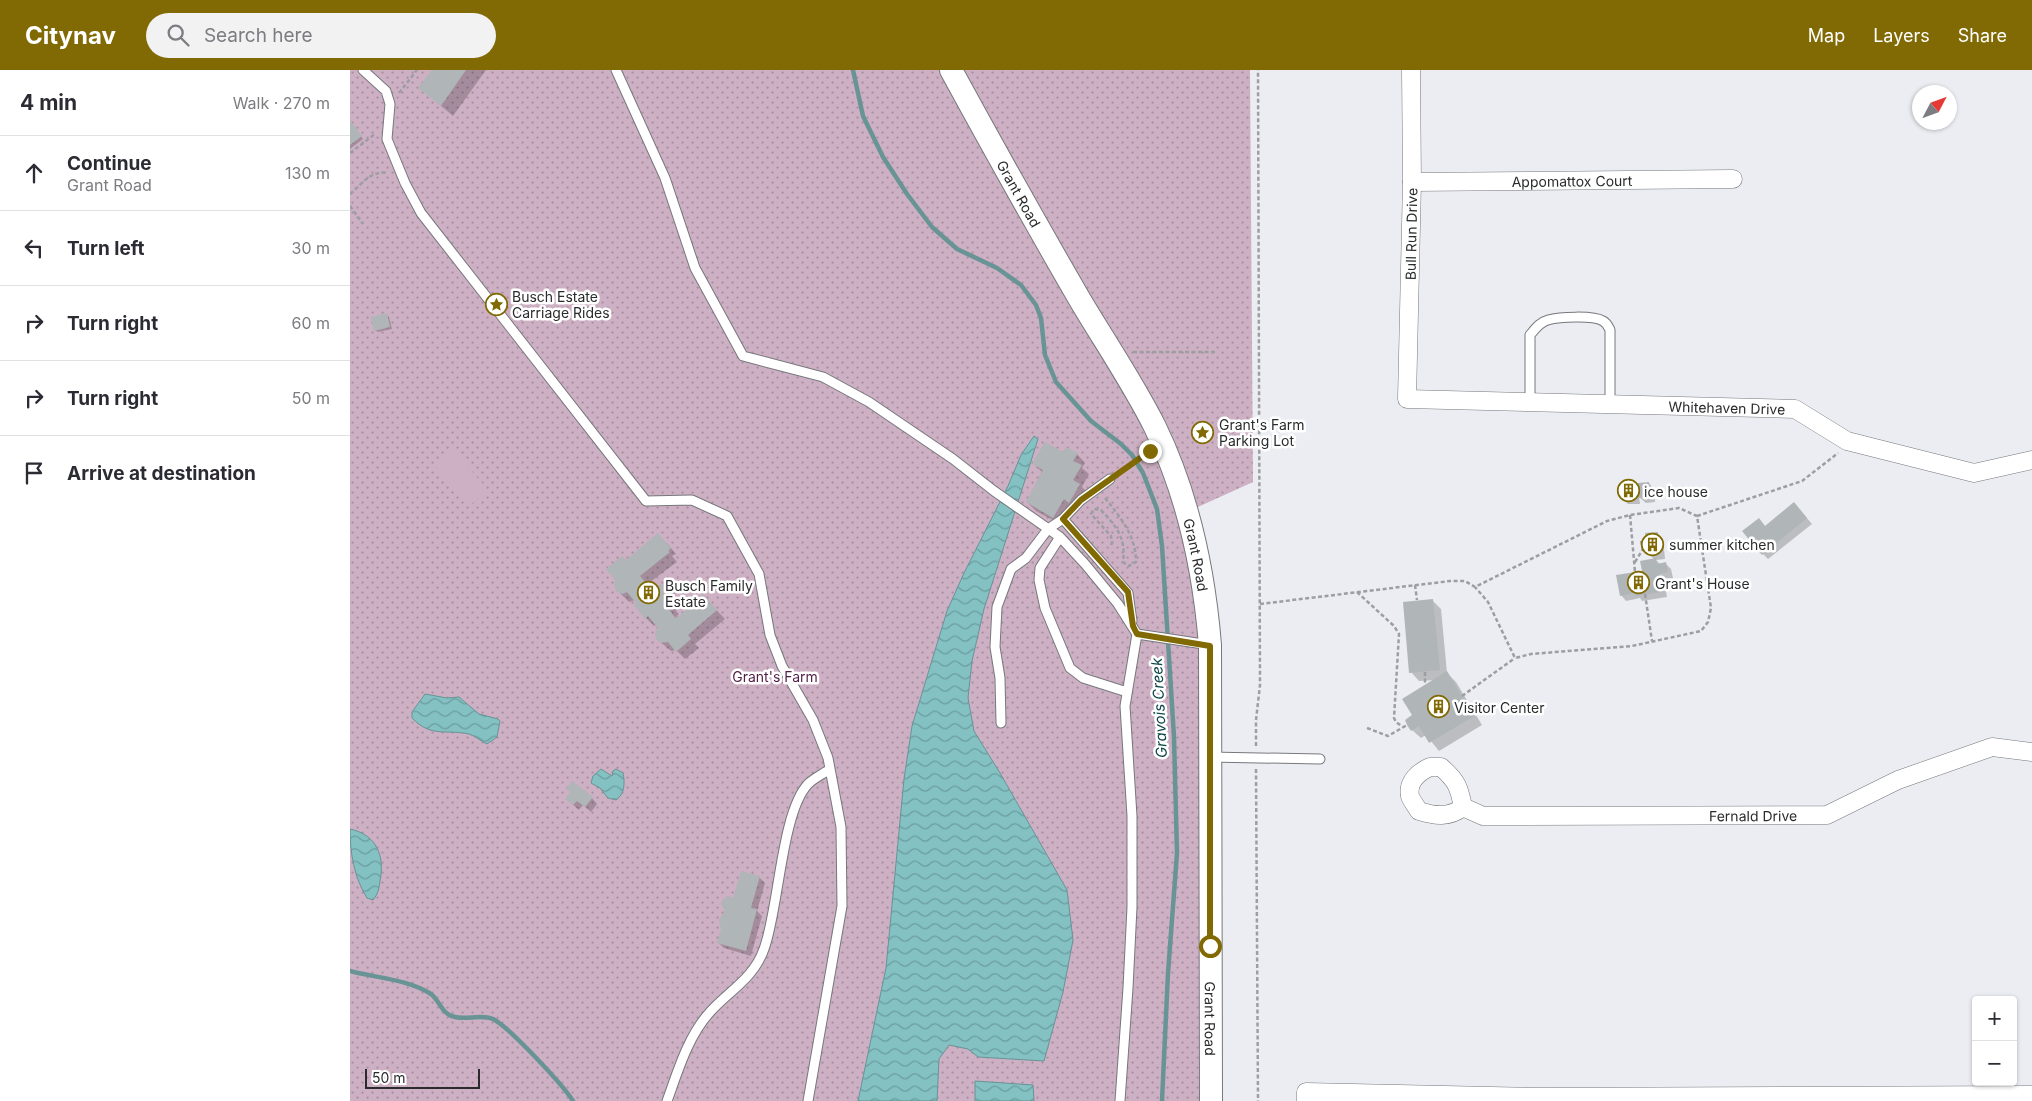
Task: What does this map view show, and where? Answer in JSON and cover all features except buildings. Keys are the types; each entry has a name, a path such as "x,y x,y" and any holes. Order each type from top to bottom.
{"street":[{"name":"Grant Road","path":"951,70 1081,301 1145,409 1162,443 1198,552 1210,646 1211,1101"},
{"name":"Bull Run Drive","path":"1407,399 1412,182 1411,70"},
{"name":"Appomattox Court","path":"1412,182 1733,179"},
{"name":"Whitehaven Drive","path":"1407,399 1795,409 1847,441 1974,473 2032,460"},
{"name":"Fernald Drive","path":"1463,807 1483,816 1827,815 1898,780 1992,747 2032,752"},
{"path":"1306,1101 1306,1092 1535,1099 2032,1096"}],"lane":[{"path":"363,70 386,91 390,104 387,139 421,213 646,500 692,500 727,516 759,574 770,635 779,659 813,720 828,758 841,827 842,906 808,1101"},
{"path":"616,70 665,178 695,268 743,356 823,377 862,398 953,459 994,491 1060,537 1118,604 1135,630 1155,637 1210,646"},
{"path":"1530,402 1530,335 1536,326 1547,320 1573,318 1599,319 1606,322 1610,330 1610,404"},
{"path":"1001,723 1000,678 995,647 997,607 1011,568 1026,558 1048,529 1063,519 1081,500 1110,479"},
{"path":"1063,519 1128,592 1135,630 1125,706 1132,816 1132,907 1120,1101"},
{"path":"1060,537 1040,568 1039,580 1045,608 1070,668 1084,678 1127,692"},
{"path":"1209,757 1320,759"},
{"path":"667,1101 680,1065 697,1029 711,1012 749,975 764,949 790,828 798,802 808,784 830,769"}],"path":[{"path":"390,104 417,70"},
{"path":"1256,749 1256,720 1260,685 1258,70"},
{"path":"350,153 388,124"},
{"path":"350,194 370,175 382,172 402,174"},
{"path":"350,206 363,224"},
{"path":"1133,360 1129,352 1215,352"},
{"path":"1475,587 1607,521 1630,515 1679,508 1698,516 1802,481 1834,457 1847,441"},
{"path":"1110,479 1150,451"},
{"path":"1098,489 1124,523 1133,540 1136,562 1129,566 1123,562 1125,549 1121,535 1101,510 1094,509 1091,514 1111,536 1112,544 1110,545"},
{"path":"1630,515 1635,572"},
{"path":"1462,696 1515,658 1532,654 1632,646 1701,631 1708,622 1711,608 1698,516"},
{"path":"1634,563 1642,549 1642,540"},
{"path":"1260,604 1450,581 1465,582 1475,587 1488,602 1515,658"},
{"path":"1415,585 1417,600"},
{"path":"1358,592 1394,626 1399,634 1394,718 1403,727"},
{"path":"1645,594 1652,641"},
{"path":"1425,672 1425,685"},
{"path":"1367,728 1388,736 1407,725"},
{"path":"1256,772 1258,1101"}],"green space":[{"name":"Grant's Farm","path":"350,70 1250,70 1253,482 1178,516 1200,621 1203,1101 350,1101"},
{"path":"452,448 488,490 469,506 433,464"}],"water":[{"path":"1034,436 1038,439 984,609 972,661 968,698 974,731 1067,890 1073,940 1063,992 1044,1061 978,1057 968,1049 949,1045 939,1059 937,1101 858,1101 886,968 904,779 912,726 947,611 1008,486 1021,455"},
{"path":"425,694 447,698 459,697 479,714 498,719 500,721 497,737 487,744 469,734 432,731 419,724 412,718 412,712"},
{"path":"601,769 612,776 613,771 616,769 623,773 624,788 616,800 608,798 600,788 591,783 593,776"},
{"path":"350,829 367,836 373,841 380,855 380,884 373,900 367,898 356,873 352,856"},
{"path":"975,1081 1033,1085 1034,1101 975,1101"}],"waterway":[{"name":"Gravois Creek","path":"853,70 863,116 883,157 907,194 932,227 957,249 997,268 1021,285 1036,305 1041,318 1045,355 1056,382 1091,421 1132,455 1143,473 1157,509 1162,546 1174,737 1177,853 1168,973 1162,1101"},
{"path":"350,971 402,982 422,989 431,994 444,1011 451,1016 493,1019 511,1033 535,1057 573,1101"}],"place":[{"name":"Busch Estate Carriage Rides","path":"496,304"},
{"name":"Grant's Farm Parking Lot","path":"1203,432"},
{"name":"ice house","path":"1628,491"},
{"name":"summer kitchen","path":"1653,544"},
{"name":"Grant's House","path":"1639,583"},
{"name":"Busch Family Estate","path":"649,593"},
{"name":"Visitor Center","path":"1438,707"}],"route":[{"path":"1150,451 1081,500 1063,519 1128,592 1133,626 1137,634 1210,646 1210,946"}]}
